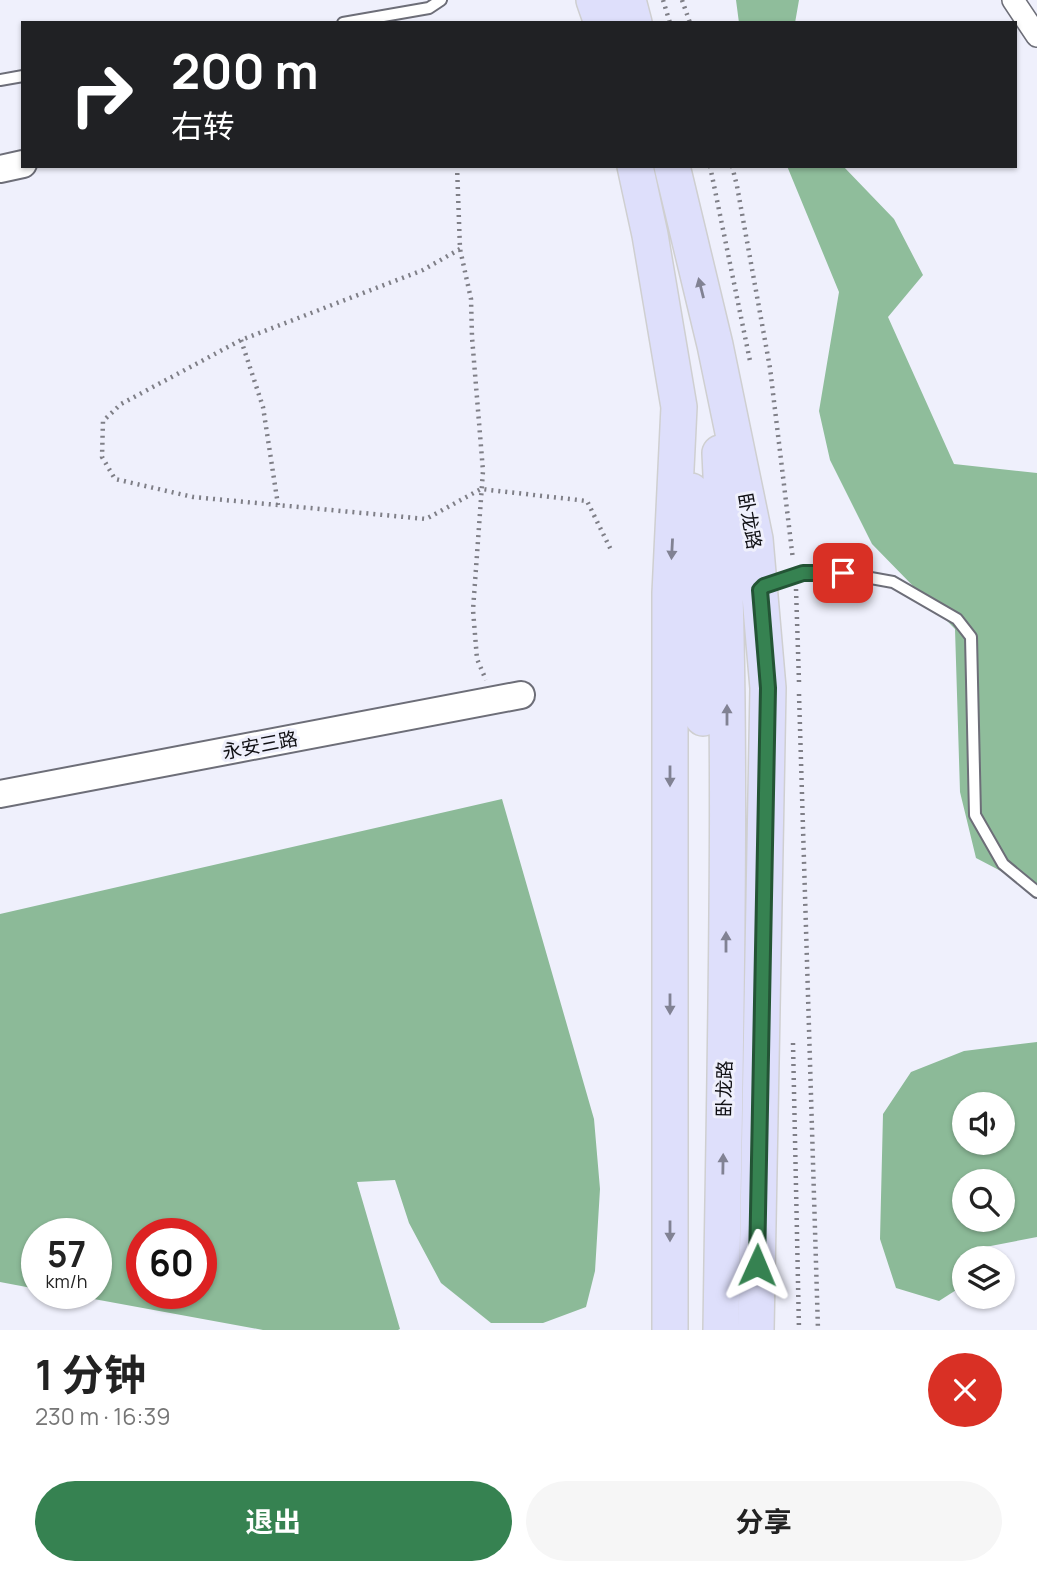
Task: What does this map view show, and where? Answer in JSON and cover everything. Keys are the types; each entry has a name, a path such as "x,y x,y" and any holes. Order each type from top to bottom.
{"main road":[{"path":"594,0 601,21"},
{"path":"628,0 633,21"},
{"name":"卧龙路","path":"635,168 650,235 696,526 704,680 721,1330"},
{"name":"卧龙路","path":"672,168 715,345 755,539 768,688 757,1330"},
{"name":"卧龙路","path":"698,1330 713,1060 728,676 715,345"},
{"name":"卧龙路","path":"670,1330 670,593 679,407"}],"street":[{"path":"1013,0 1037,36"},
{"path":"0,169 21,164"},
{"name":"永安三路","path":"0,794 521,695"}],"lane":[{"path":"354,21 429,8 441,0"},
{"path":"0,80 21,76"},
{"path":"760,590 764,586 803,573 843,573 893,582 957,619 971,637 975,815 1003,864 1037,892"}],"path":[{"path":"663,0 669,21"},
{"path":"682,0 689,21"},
{"path":"457,168 460,249 471,299 483,471 473,610 477,659 494,700"},
{"path":"460,249 423,270 241,340 121,404 103,421 102,457 115,479 193,498 426,519 481,489 587,501 612,552"},
{"path":"241,340 263,407 278,505"}],"shaded area":[{"path":"736,0 799,0 795,21 739,21"},
{"path":"788,168 845,168 894,219 923,275 888,317 954,464 1037,473 1037,890 976,858 960,792 955,629 872,544 830,460 819,411 839,292"},
{"path":"502,799 594,1119 600,1189 595,1271 586,1307 543,1323 491,1323 441,1283 409,1223 395,1180 357,1182 400,1329 398,1330 263,1330 148,1309 217,1309 217,1218 126,1218 126,1305 112,1302 112,1218 21,1218 21,1286 0,1282 0,914"},
{"path":"1037,1042 1037,1237 990,1246 952,1246 952,1293 939,1301 896,1288 880,1239 883,1114 911,1072 964,1051"}],"route":[{"path":"757,1265 768,688 760,590 764,586 803,573 843,573"}]}
